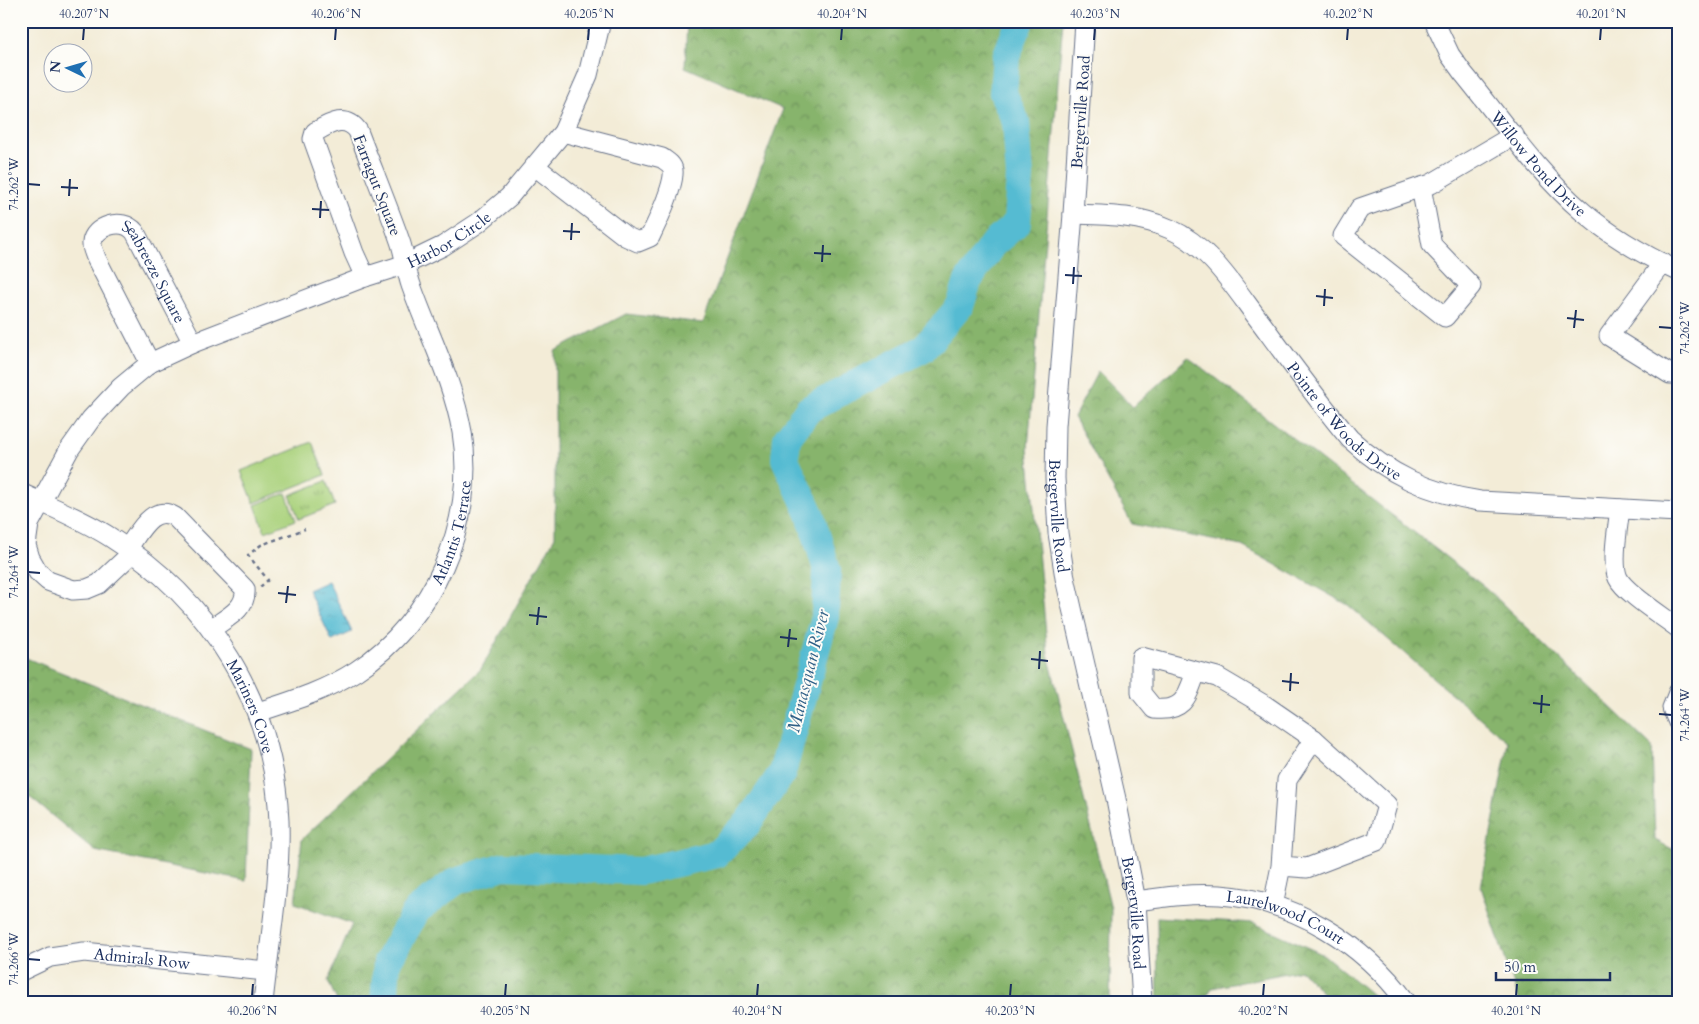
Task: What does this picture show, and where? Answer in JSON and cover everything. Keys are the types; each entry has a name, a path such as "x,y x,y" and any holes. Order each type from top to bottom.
{"street":[{"name":"Harbor Circle","path":"193,343 365,277 406,264 442,246 478,223 509,197 536,167 563,132 588,75 601,21"},
{"name":"Bergerville Road","path":"1084,21 1073,214 1056,426 1055,478 1058,533 1074,626 1116,799 1136,901 1142,1003"},
{"name":"Willow Pond Drive","path":"1434,21 1450,55 1556,186 1583,212 1618,238 1670,267"},
{"name":"Farragut Square","path":"365,277 354,253 313,139 315,132 331,124 346,120 353,123 358,131 401,243 406,264"},
{"path":"536,167 625,236 638,242 650,237 670,184 673,170 671,165 662,158 563,132"},
{"path":"1421,187 1432,245 1471,286 1445,317 1342,236 1360,208 1421,187 1431,184 1514,135"},
{"name":"Pointe of Woods Drive","path":"1073,214 1126,216 1145,220 1172,230 1197,245 1222,271 1350,439 1367,455 1402,478 1451,496 1480,501 1678,512"},
{"name":"Seabreeze Square","path":"150,363 96,258 92,244 94,236 112,224 121,222 129,225 135,232 193,343"},
{"name":"Atlantis Terrace","path":"258,712 334,684 382,651 424,603 440,575 452,545 464,486 462,431 454,398 406,264"},
{"path":"1670,267 1609,336 1670,374 1678,374"},
{"path":"193,343 150,363 122,387 91,418 69,450 28,524 26,546 34,565 48,581 62,588 87,588 99,584 111,575 130,551 152,516 158,512 168,512 245,589 246,597 240,608 211,628"},
{"name":"Mariners Cove","path":"21,493 95,528 162,575 211,628 236,668 258,712 272,763 279,822 278,863 263,1003"},
{"path":"1620,509 1616,551 1617,577 1625,587 1678,628"},
{"path":"1196,672 1217,677 1266,706 1314,739 1387,806 1377,841 1307,868 1281,866"},
{"path":"1678,693 1672,708 1678,722"},
{"path":"1273,905 1281,866 1287,780 1314,739"},
{"name":"Laurelwood Court","path":"1136,901 1172,896 1213,895 1249,899 1296,913 1344,939 1377,967 1407,1003"},
{"name":"Admirals Row","path":"22,969 50,957 84,952 266,971"}],"path":[{"path":"260,593 260,587 268,580 248,555 261,545 305,529"}],"green space":[{"path":"687,21 1063,21 1028,448 1048,654 1111,908 1110,1003 338,1003 328,981 352,924 295,903 302,839 481,669 555,537 555,351 626,314 703,323 783,109 685,67"},
{"path":"1188,357 1486,588 1652,747 1655,840 1678,852 1678,1003 1520,1003 1481,887 1508,742 1348,605 1242,546 1132,524 1074,417 1098,371 1133,407"},
{"path":"312,442 325,475 254,503 241,471"},
{"path":"326,481 335,505 299,519 290,495"},
{"path":"286,493 296,520 265,532 255,505"},
{"path":"21,656 251,749 246,881 95,851 21,790"},
{"path":"1157,917 1254,923 1324,955 1382,1003 1332,1003 1301,970 1212,988 1202,1003 1158,1003"}],"water":[{"path":"328,581 352,632 332,641 308,590"}],"waterway":[{"name":"Manasquan River","path":"384,1003 387,962 417,910 456,881 504,866 641,871 717,854 748,823 782,773 825,617 827,570 810,514 785,459 787,438 809,409 924,348 960,306 968,281 992,245 1017,223 1020,176 1016,122 1003,93 1006,57 1020,21"}]}
